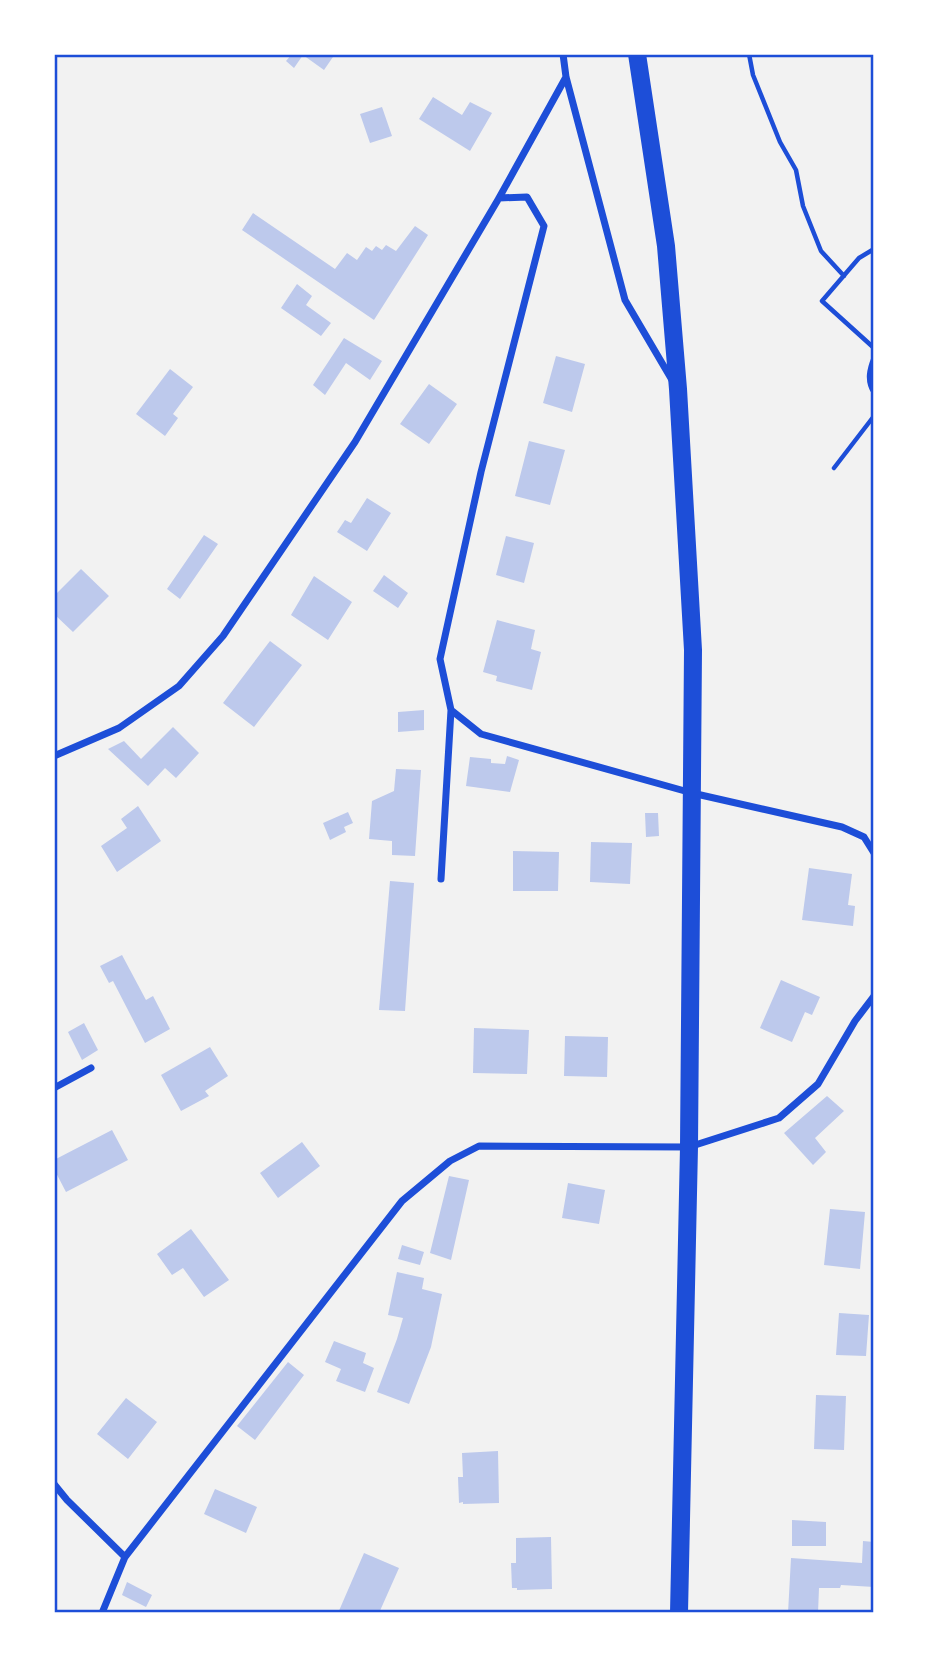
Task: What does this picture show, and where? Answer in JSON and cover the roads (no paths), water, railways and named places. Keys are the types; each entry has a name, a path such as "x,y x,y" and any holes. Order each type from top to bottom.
{"main road":[{"path":"637,54 666,246 678,389 693,650 689,1147 679,1613"}],"street":[{"path":"563,54 566,77 625,300 678,389"},
{"path":"54,755 119,728 179,685 223,636 355,442 499,198 566,77"},
{"path":"441,879 451,710 440,659 481,472 544,226 527,197 499,198"},
{"path":"451,710 481,734 692,793 842,827 864,837 874,853"},
{"path":"102,1613 125,1557 402,1201 450,1161 479,1146 689,1147 779,1118 818,1084 855,1021 874,996"},
{"path":"54,1088 91,1068"},
{"path":"54,1484 125,1557"}]}
